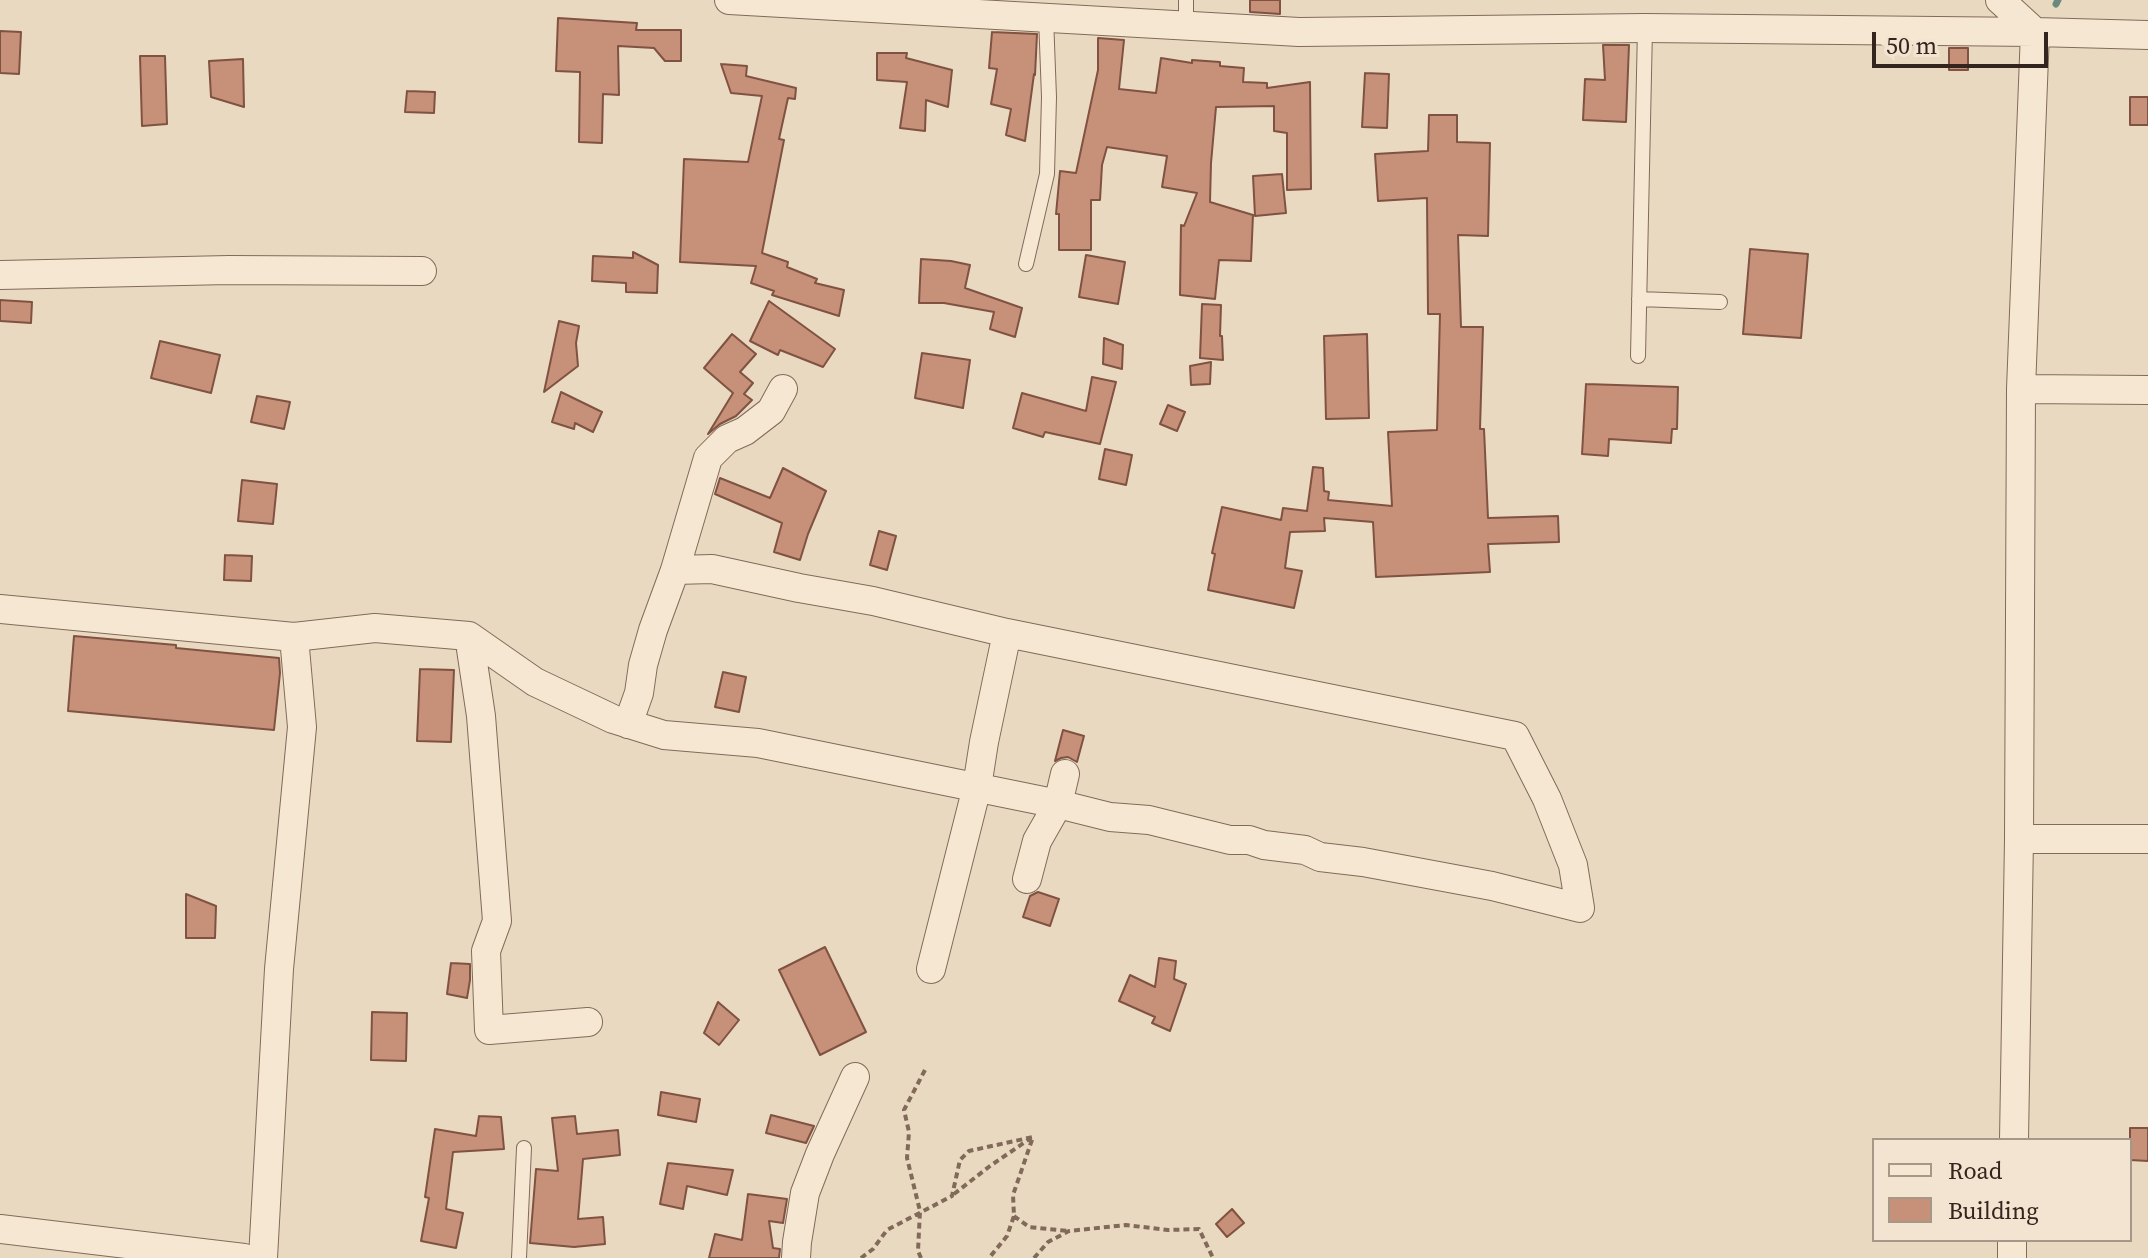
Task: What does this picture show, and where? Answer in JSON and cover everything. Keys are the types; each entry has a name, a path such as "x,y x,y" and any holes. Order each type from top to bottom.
{"street":[{"path":"729,0 1046,17 1186,13 1299,32 1645,28 2148,35"},
{"path":"2000,0 2035,32 2021,389 2014,1138"},
{"path":"0,275 229,270 422,271"},
{"path":"628,724 639,693 653,630 675,570 708,458 727,439 745,431 771,411 783,389"},
{"path":"2021,389 2148,390"},
{"path":"0,609 294,637 375,628 469,636 535,682 613,719 664,735 758,743 1110,817 1149,820 1230,840 1249,840 1305,850 1320,857 1492,886 1580,908 1573,865 1547,799 1515,736 1007,633 885,604 712,569 675,570"},
{"path":"931,969 977,787 1007,633"},
{"path":"469,636 482,732 497,921 486,951 489,1030 588,1022"},
{"path":"263,1258 279,969 302,727 294,637"},
{"path":"1027,879 1037,841 1058,804 1065,774"},
{"path":"2019,839 2148,839"},
{"path":"796,1258 805,1193 855,1077"},
{"path":"0,1229 244,1258"}],"lane":[{"path":"1026,264 1047,174 1049,97 1046,17"},
{"path":"1638,356 1645,28"},
{"path":"1639,299 1720,302"},
{"path":"519,1258 524,1148"}],"path":[{"path":"921,1258 918,1251 920,1211 907,1158 909,1132 904,1110 926,1068"},
{"path":"952,1196 960,1160 969,1151 1033,1137"},
{"path":"861,1258 873,1249 887,1230 952,1196 1033,1137"},
{"path":"989,1258 1007,1236 1014,1216 1013,1195 1033,1137"},
{"path":"1014,1216 1029,1227 1069,1231 1126,1225 1168,1230 1199,1229 1213,1258"},
{"path":"1034,1258 1048,1242 1069,1231"}],"building":[{"path":"1250,0 1280,0 1280,14 1250,12"},
{"path":"558,18 637,23 636,30 681,30 681,61 665,61 654,48 618,46 619,95 603,94 602,143 579,142 580,72 556,71"},
{"path":"0,31 21,32 19,74 0,73"},
{"path":"992,32 1037,34 1035,75 1025,141 1006,135 1011,109 991,104 997,69 989,68"},
{"path":"1098,38 1124,40 1119,89 1156,93 1161,58 1192,63 1192,60 1220,62 1220,66 1244,68 1243,82 1267,83 1267,88 1310,82 1311,189 1287,190 1287,133 1274,131 1274,106 1216,107 1210,202 1253,215 1251,261 1219,260 1215,299 1180,295 1181,225 1184,226 1197,193 1162,187 1167,156 1107,147 1102,165 1100,200 1091,200 1091,250 1059,250 1059,214 1056,214 1060,171 1076,173 1098,70"},
{"path":"1603,45 1629,45 1626,122 1583,120 1585,79 1605,80"},
{"path":"1949,48 1968,48 1968,70 1949,70"},
{"path":"877,53 907,53 906,58 952,70 948,107 926,100 925,131 900,128 907,82 877,80"},
{"path":"140,56 165,56 167,124 142,126"},
{"path":"243,59 244,107 211,97 209,61"},
{"path":"721,64 747,66 746,76 796,88 795,99 788,98 779,139 784,140 762,253 788,262 787,267 817,279 815,283 844,290 839,316 772,295 774,291 751,283 756,266 680,262 684,159 748,162 762,96 731,93"},
{"path":"1365,73 1389,74 1387,128 1362,127"},
{"path":"407,91 435,92 434,113 405,112"},
{"path":"2130,97 2148,97 2148,125 2130,125"},
{"path":"1429,115 1457,115 1457,142 1490,143 1488,236 1458,235 1461,327 1483,327 1480,429 1484,429 1488,518 1558,516 1559,542 1488,544 1490,572 1376,577 1373,522 1324,518 1325,531 1290,532 1285,568 1302,571 1294,608 1208,590 1222,507 1281,520 1283,508 1307,511 1313,467 1323,468 1324,491 1329,492 1328,500 1392,506 1388,432 1437,430 1440,314 1428,314 1427,198 1378,201 1375,154 1428,151"},
{"path":"1282,174 1286,213 1255,216 1253,176"},
{"path":"1750,249 1808,254 1801,338 1743,334"},
{"path":"633,252 658,265 657,293 626,292 626,283 592,281 593,256 633,258"},
{"path":"1086,255 1125,262 1118,304 1079,297"},
{"path":"921,259 970,265 965,288 1022,308 1015,337 990,329 994,312 944,303 919,303"},
{"path":"0,300 32,302 31,323 0,321"},
{"path":"769,301 835,349 823,367 780,350 778,355 750,341"},
{"path":"1202,304 1221,305 1223,360 1200,358"},
{"path":"559,321 579,326 576,343 578,366 544,392"},
{"path":"732,334 756,354 740,372 753,383 744,394 752,400 736,416 708,434 733,393 704,368"},
{"path":"1367,334 1369,418 1326,419 1324,336"},
{"path":"1104,338 1123,345 1122,369 1103,364"},
{"path":"160,341 220,355 211,393 151,378"},
{"path":"922,353 970,360 963,408 915,398"},
{"path":"1211,362 1210,384 1191,385 1190,366"},
{"path":"1092,377 1116,382 1100,444 1045,432 1043,437 1013,428 1022,393 1086,411"},
{"path":"1586,384 1678,387 1677,429 1672,429 1671,443 1609,439 1608,456 1582,454"},
{"path":"561,392 602,412 593,432 575,423 574,429 552,422"},
{"path":"257,396 290,402 284,429 251,422"},
{"path":"1168,405 1185,412 1177,431 1160,424"},
{"path":"1105,449 1132,455 1126,485 1099,479"},
{"path":"783,468 826,491 800,560 774,552 782,523 715,494 720,478 770,498"},
{"path":"242,480 277,484 273,524 238,521"},
{"path":"879,531 896,536 887,570 870,565"},
{"path":"225,555 252,556 251,581 224,580"},
{"path":"74,636 279,658 274,730 68,711"},
{"path":"420,669 454,670 451,742 417,741"},
{"path":"723,672 746,677 739,712 715,707"},
{"path":"1063,730 1084,736 1077,762 1068,757 1055,761"},
{"path":"1038,892 1059,899 1050,926 1023,917 1030,896"},
{"path":"186,894 216,906 215,938 186,938"},
{"path":"825,947 866,1032 820,1055 779,970"},
{"path":"1159,958 1176,961 1174,979 1186,984 1170,1031 1152,1023 1155,1017 1119,1001 1130,975 1155,987"},
{"path":"451,963 470,964 467,998 447,994"},
{"path":"718,1002 739,1020 719,1045 704,1033"},
{"path":"372,1012 407,1013 406,1061 371,1060"},
{"path":"661,1092 700,1099 696,1122 658,1115"},
{"path":"771,1115 814,1126 806,1143 766,1133"},
{"path":"479,1116 501,1117 504,1149 453,1152 446,1209 463,1213 456,1248 421,1241 429,1198 425,1197 435,1129 476,1136"},
{"path":"575,1116 577,1134 618,1130 620,1155 583,1159 578,1219 603,1217 605,1244 574,1247 530,1243 536,1169 558,1171 552,1118"},
{"path":"2130,1128 2148,1128 2148,1161 2132,1160"},
{"path":"668,1163 733,1170 727,1195 687,1186 683,1209 660,1204"},
{"path":"748,1194 787,1199 783,1223 769,1221 773,1248 780,1249 779,1258 709,1258 715,1234 742,1240"},
{"path":"1232,1209 1244,1223 1227,1237 1216,1224"}],"waterway":[{"path":"2056,4 2058,0"}]}
